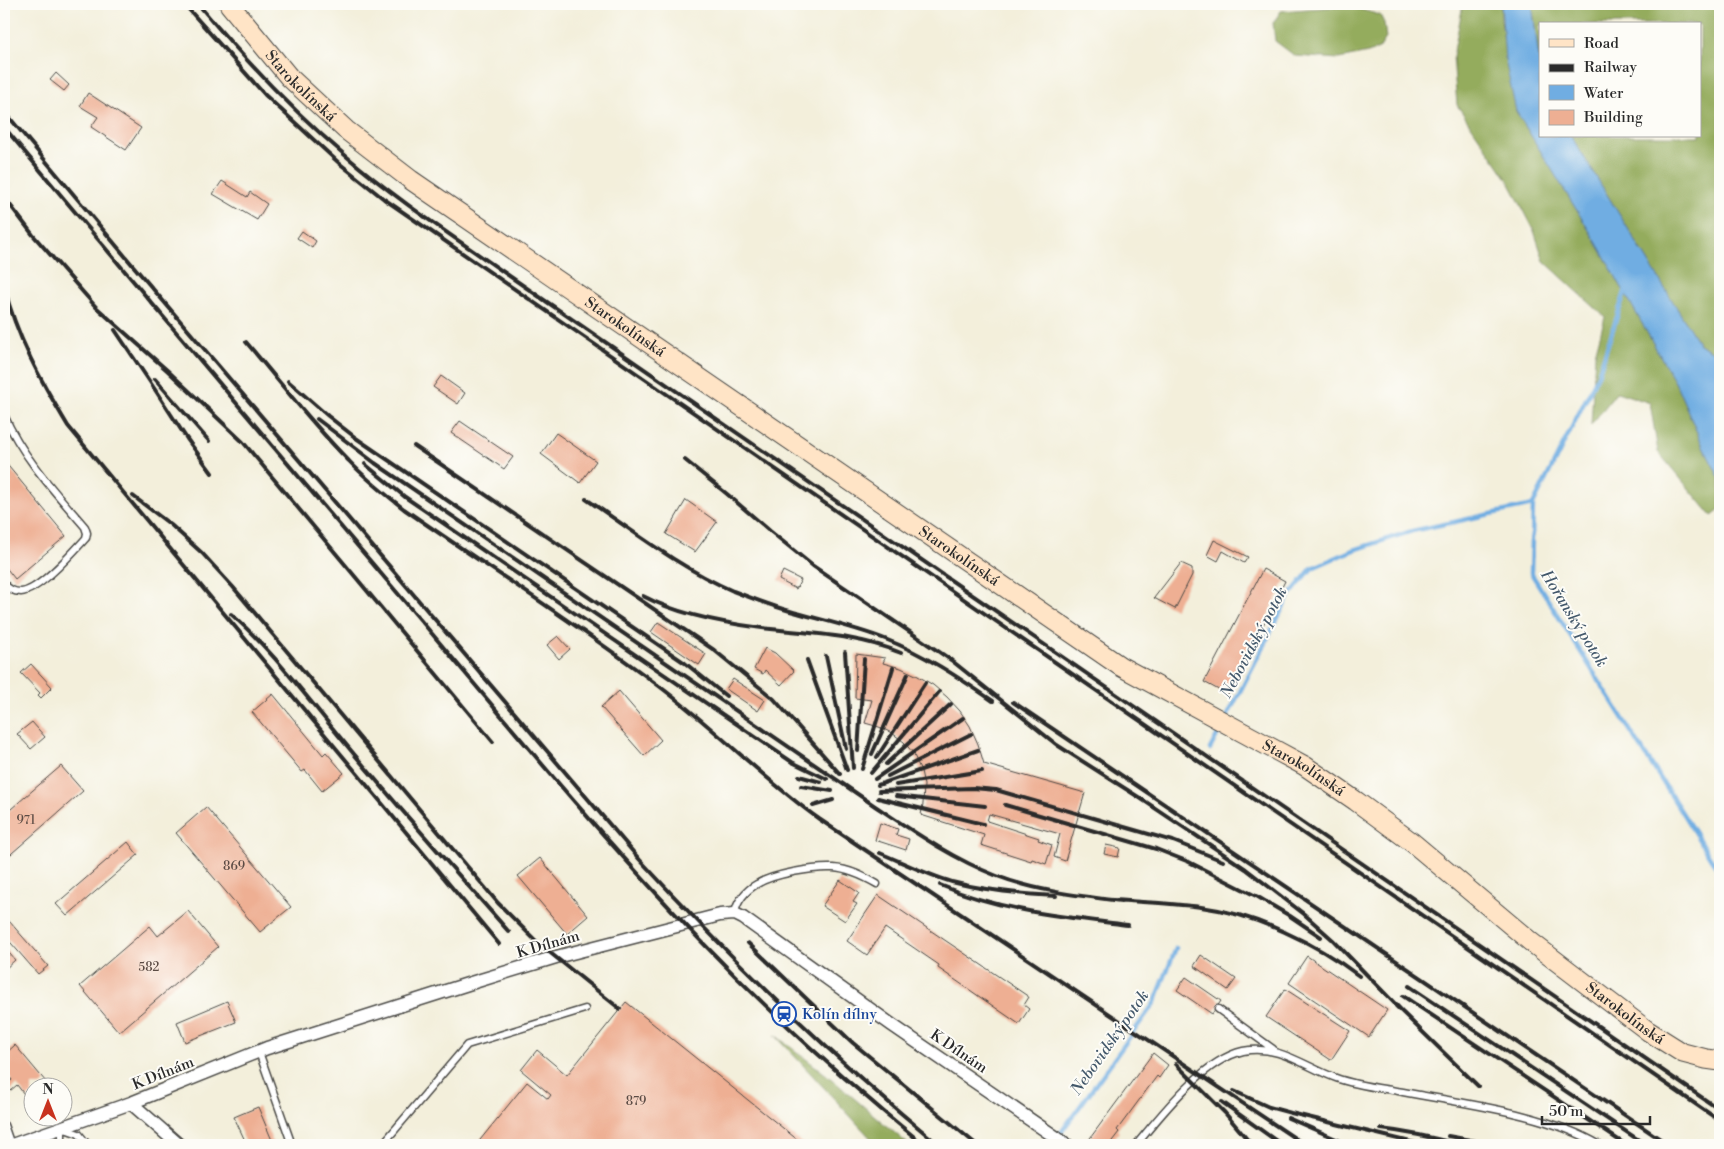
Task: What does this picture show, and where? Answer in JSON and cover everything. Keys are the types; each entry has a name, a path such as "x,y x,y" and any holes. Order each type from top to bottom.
{"street":[{"name":"Starokolínská","path":"229,4 289,77 346,130 411,180 1120,666 1305,766 1356,801 1412,843 1531,942 1648,1031 1683,1053 1720,1061"},
{"name":"K Dílnám","path":"11,1145 130,1103 259,1052 452,989 556,957 710,917 735,914 892,1025 1068,1145"},
{"path":"130,1103 180,1145"}],"lane":[{"path":"4,415 25,453 41,476 86,527 88,533 86,538 40,584 22,592 11,590 4,584"},
{"path":"735,914 739,900 756,884 805,870 834,868 846,870 877,884"},
{"path":"382,1145 467,1045 585,1009"},
{"path":"1218,1009 1276,1052"},
{"path":"1136,1145 1182,1092 1214,1065 1232,1055 1267,1050 1287,1055 1336,1078 1540,1120 1600,1145"},
{"path":"259,1052 292,1145"},
{"path":"4,1125 11,1145"},
{"path":"65,1145 62,1140 62,1128 79,1134 88,1145"},
{"path":"1584,1145 1587,1138"}],"green space":[{"path":"1463,4 1501,4 1501,21 1516,111 1598,245 1676,384 1703,446 1720,479 1720,510 1712,516 1658,452 1650,403 1617,392 1591,425 1595,354 1605,317 1544,261 1533,228 1508,180 1457,105 1453,56"},
{"path":"1532,4 1720,4 1720,362 1715,353 1699,344 1572,138 1702,138 1702,22 1539,22 1539,59"},
{"path":"1348,6 1380,15 1384,23 1386,38 1379,49 1339,59 1295,56 1275,41 1273,23 1281,11"},
{"path":"775,1035 828,1076 909,1145 877,1145"}],"water":[{"path":"1501,4 1532,4 1539,59 1539,138 1572,138 1699,344 1715,353 1720,362 1720,479 1703,446 1676,384 1598,245 1516,111 1505,60"}],"building":[{"path":"56,73 69,85 64,91 50,80"},
{"path":"88,93 141,128 126,150 91,127 98,117 80,106"},
{"path":"222,181 247,197 250,192 267,204 257,220 213,194"},
{"path":"302,231 316,241 312,248 297,238"},
{"path":"441,376 465,393 458,404 433,387"},
{"path":"460,421 513,457 504,469 451,433"},
{"path":"556,433 596,461 580,483 541,454"},
{"path":"4,461 66,536 15,579 4,565"},
{"path":"686,500 717,522 695,552 666,534"},
{"path":"1214,540 1248,557 1244,563 1223,551 1218,561 1207,555"},
{"path":"1181,563 1192,568 1192,575 1175,609 1154,598"},
{"path":"1263,569 1285,581 1228,695 1204,682"},
{"path":"783,571 801,580 796,589 779,580"},
{"path":"658,622 706,654 699,665 651,632"},
{"path":"558,636 570,649 559,659 547,645"},
{"path":"765,648 775,653 794,671 781,685 765,670 763,674 754,669"},
{"path":"856,654 885,658 883,663 901,668 918,676 933,685 947,697 970,726 984,764 1085,793 1065,861 1054,857 1060,834 989,814 987,821 1039,838 1038,840 1052,845 1046,864 981,845 984,835 921,815 924,785 921,771 913,753 904,742 892,733 865,723 872,700 855,698"},
{"path":"31,664 52,687 41,698 38,695 40,693 21,673"},
{"path":"733,679 765,700 758,711 726,689"},
{"path":"619,691 661,740 644,756 601,707"},
{"path":"273,694 323,755 326,752 344,773 322,791 305,770 302,772 252,712"},
{"path":"32,722 45,737 31,749 17,734"},
{"path":"61,766 83,791 4,860 4,815"},
{"path":"206,807 291,907 260,932 176,833"},
{"path":"880,823 898,829 896,835 909,839 906,850 875,840"},
{"path":"128,842 138,855 67,916 56,904"},
{"path":"1106,845 1120,848 1118,857 1104,854"},
{"path":"540,858 588,916 567,934 518,876"},
{"path":"840,880 859,893 853,902 857,904 845,921 822,906"},
{"path":"878,895 1029,997 1024,1005 1029,1009 1019,1024 938,968 939,965 885,928 867,955 847,941"},
{"path":"188,911 218,947 119,1032 80,986 150,926 158,936"},
{"path":"9,921 48,966 38,974 4,935 4,925"},
{"path":"4,947 15,960 4,970"},
{"path":"1201,955 1236,979 1228,990 1194,966"},
{"path":"1307,956 1387,1010 1369,1037 1289,983"},
{"path":"1186,977 1221,1001 1212,1014 1177,990"},
{"path":"1285,989 1350,1031 1331,1060 1266,1017"},
{"path":"227,1001 236,1022 185,1042 177,1022"},
{"path":"626,1002 804,1145 476,1145 527,1082 548,1099 551,1095 521,1070 537,1050 567,1075"},
{"path":"15,1045 41,1076 22,1076 22,1092 17,1085 10,1091 5,1086 12,1080 4,1070 4,1055"},
{"path":"1153,1053 1168,1065 1159,1078 1157,1076 1117,1130 1119,1132 1109,1145 1085,1145"},
{"path":"258,1107 274,1145 247,1145 234,1117"}],"waterway":[{"name":"Hořanský potok","path":"1626,289 1598,375 1533,505 1531,573 1720,873"},
{"name":"Nebovidský potok","path":"1226,719 1289,596 1312,568 1351,551 1412,531 1533,505"},
{"name":"Nebovidský potok","path":"1210,749 1222,726"},
{"name":"Nebovidský potok","path":"1052,1145 1155,1002 1176,948"}],"railway":[{"path":"184,4 265,95 339,163 384,199 1720,1121"},
{"path":"198,4 250,64 287,102 346,156 404,202 1720,1110"},
{"path":"4,111 130,262 640,860 711,935 785,1008 860,1078 939,1145"},
{"path":"4,127 525,744 628,863 726,967 781,1020 837,1071 924,1145"},
{"path":"4,197 33,235 96,307 168,371 243,442 493,742"},
{"path":"4,286 15,323 30,358 68,426 499,944"},
{"path":"115,330 187,439 212,473"},
{"path":"246,342 335,447 355,468 404,509 565,618 659,686 798,804 819,819 1305,1145"},
{"path":"155,379 209,441"},
{"path":"288,381 356,438 685,663 726,696"},
{"path":"317,419 375,463 904,826 934,844 965,862 997,876 1027,886 1121,901"},
{"path":"414,446 714,650 774,699 840,774"},
{"path":"685,460 813,566 951,660 1057,745 1246,869 1304,914 1333,940 1402,1011"},
{"path":"365,464 405,497 792,762 827,779"},
{"path":"133,496 171,525 202,553 233,587 498,903 538,943 620,1009"},
{"path":"586,499 657,548 713,582 776,607 885,639 940,667 993,701"},
{"path":"643,596 671,608 716,621 850,638 901,653"},
{"path":"231,614 274,657 381,786 509,932"},
{"path":"845,652 853,768"},
{"path":"826,656 846,749"},
{"path":"858,751 864,659"},
{"path":"807,660 847,770"},
{"path":"862,769 893,668"},
{"path":"872,754 908,674"},
{"path":"877,757 925,683"},
{"path":"871,773 939,692"},
{"path":"1013,702 1669,1145"},
{"path":"886,764 951,704"},
{"path":"875,779 963,718"},
{"path":"888,776 971,734"},
{"path":"878,785 978,750"},
{"path":"896,785 982,771"},
{"path":"799,776 821,782"},
{"path":"801,786 832,791"},
{"path":"879,791 973,788 996,790 1173,841 1223,861"},
{"path":"896,796 985,806"},
{"path":"878,798 983,824"},
{"path":"813,806 833,800"},
{"path":"1005,805 1156,849 1189,862 1258,897 1321,937"},
{"path":"880,853 952,882 1004,892 1056,896"},
{"path":"940,885 963,894 1009,907 1056,916 1128,925"},
{"path":"1113,900 1190,906 1242,916 1284,932 1324,952 1359,976"},
{"path":"748,943 853,1043 977,1145"},
{"path":"1409,986 1646,1145"},
{"path":"1403,996 1626,1145"},
{"path":"1396,1006 1478,1086"},
{"path":"1176,1064 1225,1113 1252,1145"},
{"path":"1234,1091 1269,1107 1423,1145"},
{"path":"1222,1102 1282,1145"},
{"path":"1288,1118 1350,1145"},
{"path":"1381,1129 1461,1145"},
{"path":"1448,1136 1498,1145"},
{"path":"1492,1141 1517,1145"}],"place":[{"name":"Kolín dílny","path":"784,1014"}]}
